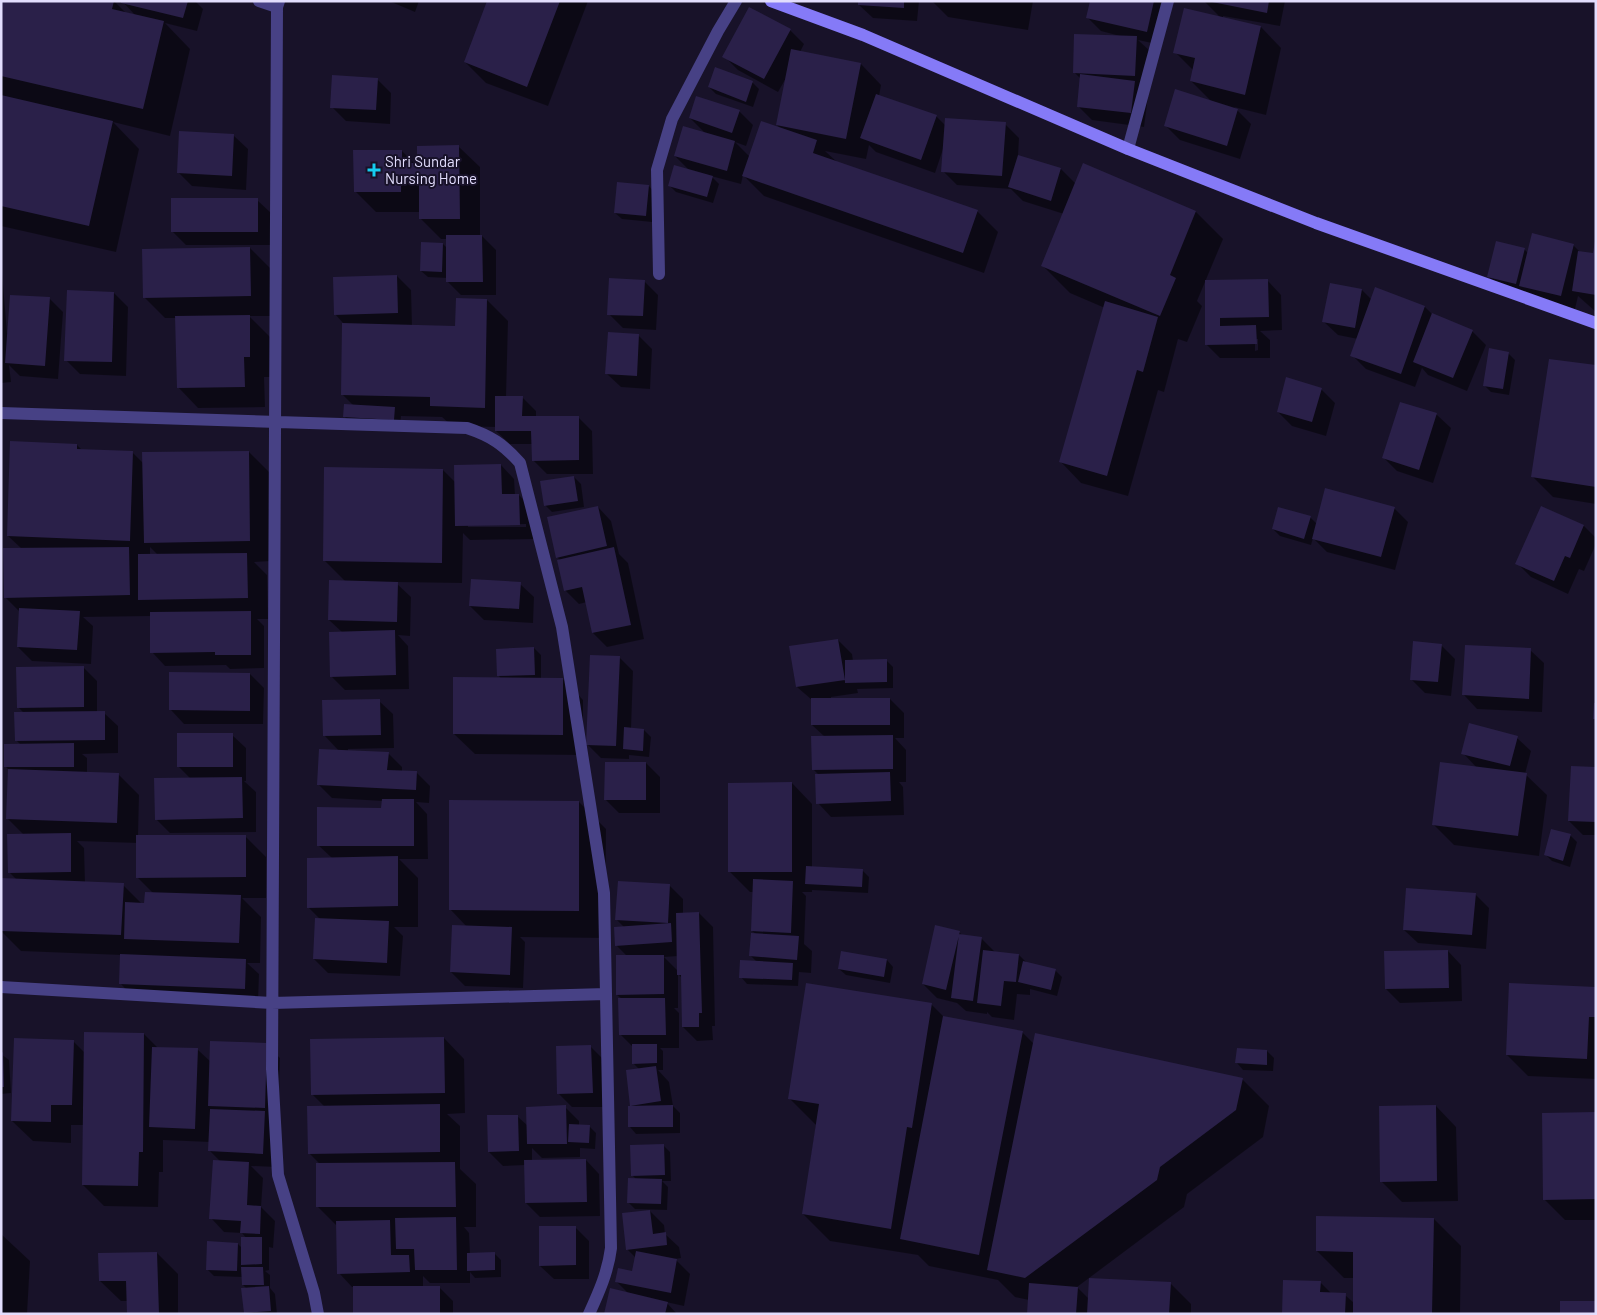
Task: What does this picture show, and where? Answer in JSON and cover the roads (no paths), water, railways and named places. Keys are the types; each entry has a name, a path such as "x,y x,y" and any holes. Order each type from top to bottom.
{"street":[{"path":"259,1 278,4 274,422 272,1069 278,1175 314,1293 318,1314"},
{"path":"658,274 657,170 672,119 718,30 736,1"},
{"path":"771,1 863,35 1128,150 1316,223 1596,323"},
{"path":"1128,150 1168,1"},
{"path":"1,413 467,428 506,448 520,463 562,627 604,893 611,1248 604,1282 589,1314"},
{"path":"1,987 272,1003 606,994"}],"place":[{"name":"Shri Sundar Nursing Home","path":"374,170"}]}
